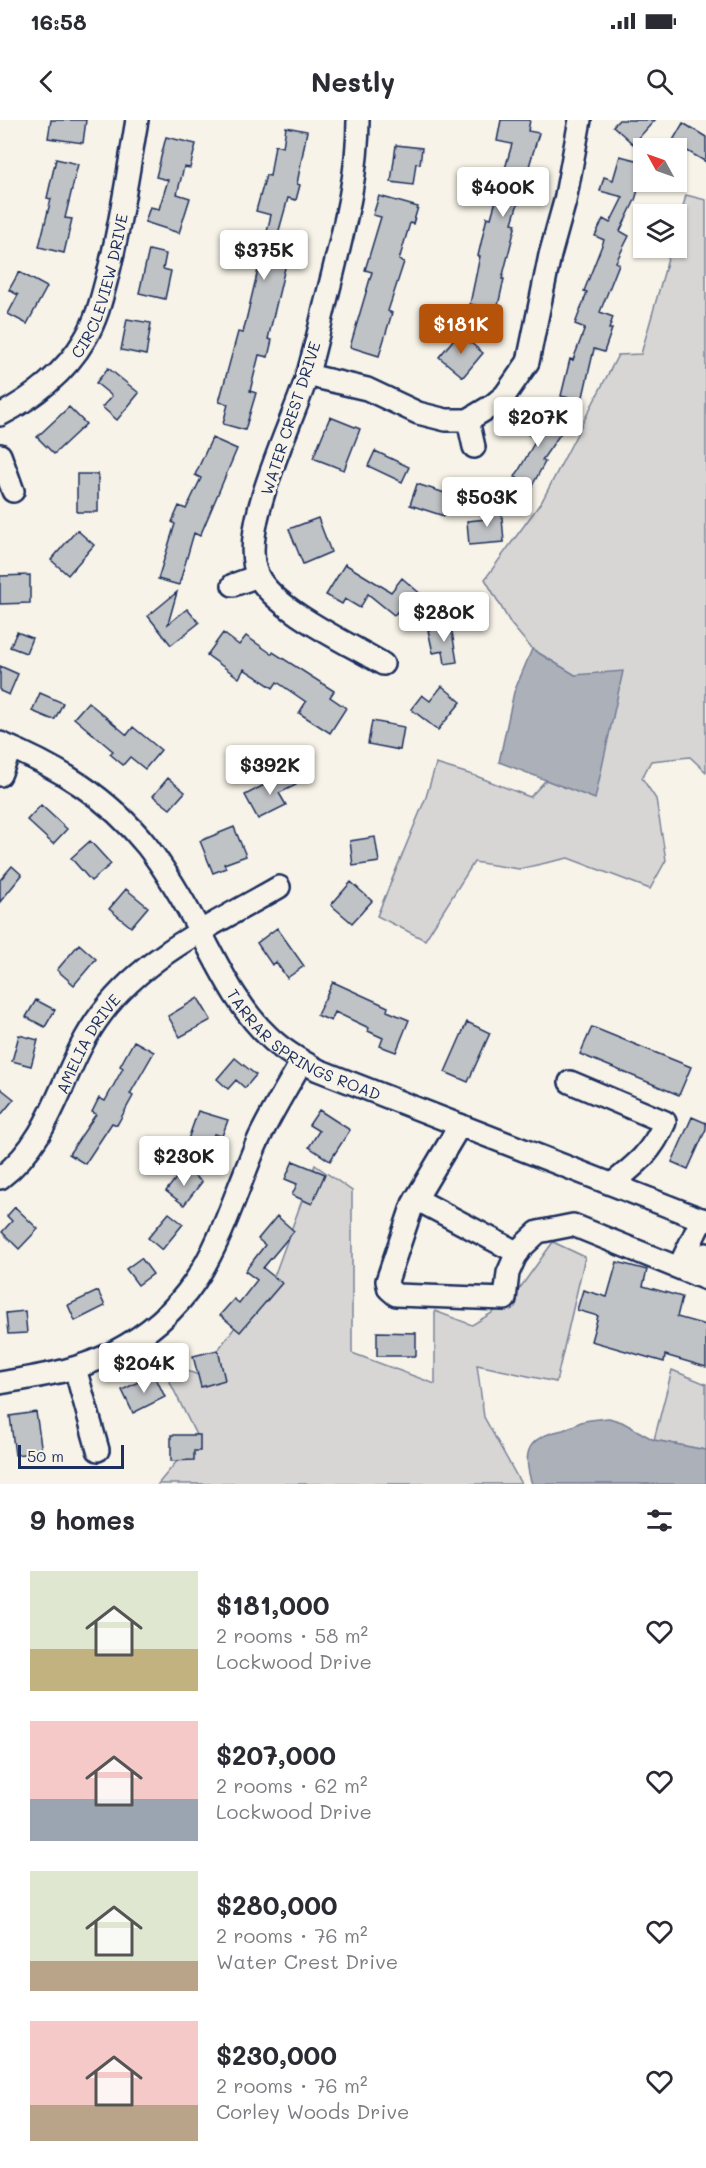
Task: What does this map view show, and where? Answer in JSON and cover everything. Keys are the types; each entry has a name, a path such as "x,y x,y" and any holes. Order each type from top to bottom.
{"street":[{"name":"CIRCLEVIEW DRIVE","path":"0,415 32,396 52,379 70,361 85,340 96,316 117,241 137,120"},
{"name":"WATER CREST DRIVE","path":"358,120 355,169 346,222 308,375 262,500 253,547 253,561 258,576 280,602 296,614 383,664"},
{"path":"308,375 367,389 418,413 446,420 468,420 505,395 528,362 550,255 565,201 580,120"},
{"path":"468,420 474,447"},
{"path":"0,455 13,491"},
{"path":"233,585 258,576"},
{"path":"0,775 5,746"},
{"name":"TARRAR SPRINGS ROAD","path":"5,746 44,762 67,775 111,808 148,847 250,1017 269,1037 302,1061 318,1070 704,1220"},
{"name":"AMELIA DRIVE","path":"0,1178 23,1156 47,1122 74,1059 102,1012 139,973 161,956 279,887"},
{"path":"0,1383 63,1372 114,1352 137,1338 178,1303 196,1282 222,1234 267,1121 302,1061"},
{"path":"570,1082 665,1122 650,1151 612,1184"},
{"path":"460,1125 416,1199 406,1222 387,1281 389,1289 396,1295 505,1299 508,1273 518,1253 538,1232 573,1224 694,1273"},
{"path":"416,1199 518,1253"},
{"path":"694,1273 704,1220"},
{"path":"694,1273 706,1254"},
{"path":"75,1368 98,1450"}],"shaded area":[{"path":"686,195 706,200 706,772 690,757 651,761 642,778 656,799 666,860 650,889 568,858 519,869 474,862 425,940 377,916 426,797 436,764 476,776 530,797 546,780 594,798 575,675 532,649 511,624 485,579 542,501 618,355 641,354 668,258 687,258 687,204 684,204"},
{"path":"532,649 575,675 623,671 595,799 499,762 514,692"},
{"path":"315,1165 352,1191 352,1353 435,1384 435,1311 472,1325 510,1302 553,1242 585,1257 556,1382 477,1365 484,1417 521,1484 158,1484 197,1437 160,1362 199,1375 275,1274"},
{"path":"672,1370 706,1384 706,1450 654,1440"},
{"path":"609,1418 622,1422 654,1440 706,1450 706,1484 532,1484 527,1463 530,1447 535,1441 584,1421"}],"building":[{"path":"51,120 86,120 83,143 48,138"},
{"path":"501,120 530,120 528,131 539,133 512,223 516,224 495,319 476,315 478,306 470,304 487,217 491,218 512,144 497,141"},
{"path":"619,120 655,120 638,138 633,138 633,144 613,126"},
{"path":"683,123 706,137 706,162 687,151 687,138 674,138"},
{"path":"286,127 307,131 297,184 300,185 296,200 288,198 278,234 286,236 283,250 289,251 268,339 272,340 268,357 259,355 250,391 256,393 245,430 223,424 228,404 219,402 238,332 243,333 271,215 256,211 266,175 270,176 275,145 283,147"},
{"path":"166,137 196,144 190,168 184,167 177,194 190,198 179,233 145,222 150,207 159,209 168,180 156,177"},
{"path":"396,145 422,148 420,164 416,163 413,185 391,182"},
{"path":"620,156 633,159 633,192 637,192 620,231 629,236 616,262 619,264 600,312 613,317 609,329 612,329 604,352 594,349 582,401 561,396 570,359 573,360 585,328 575,324 587,292 584,291 604,240 595,236 603,219 610,223 623,197 600,191 604,177 613,180"},
{"path":"56,159 78,164 65,218 72,219 64,253 39,247 51,199 47,198"},
{"path":"379,196 418,207 413,224 410,223 399,260 404,262 388,311 392,313 379,356 350,347 372,272 365,270 381,217 373,215"},
{"path":"149,250 166,254 163,269 171,271 165,299 139,293"},
{"path":"19,272 47,287 27,324 8,314 18,295 9,290"},
{"path":"127,319 151,323 146,355 121,350"},
{"path":"459,333 483,353 463,377 439,357"},
{"path":"108,368 139,393 117,420 102,407 112,396 96,383"},
{"path":"69,407 86,424 54,454 37,437"},
{"path":"538,413 563,430 542,460 545,462 532,486 515,477 536,440 525,432"},
{"path":"330,417 360,429 344,470 313,458"},
{"path":"212,438 237,449 200,536 194,533 179,585 158,579 175,524 172,522 179,506 186,509 201,478 195,475"},
{"path":"375,451 409,467 402,482 368,466"},
{"path":"77,474 98,474 98,512 77,512"},
{"path":"417,484 451,495 444,516 410,505"},
{"path":"501,506 504,542 469,545 467,521 487,519 486,508"},
{"path":"318,518 331,552 303,564 289,529"},
{"path":"77,530 94,545 68,575 51,560"},
{"path":"345,564 391,592 402,578 430,602 415,620 401,608 394,615 368,594 360,608 345,599 342,604 326,595"},
{"path":"30,575 30,603 0,604 0,576"},
{"path":"177,592 168,624 187,609 199,623 171,645 148,616"},
{"path":"451,626 457,662 445,664 443,651 433,653 428,630"},
{"path":"17,632 32,638 26,653 10,647"},
{"path":"223,633 239,645 246,636 334,691 330,697 346,708 330,733 299,713 306,702 277,682 273,688 244,669 239,678 207,655"},
{"path":"0,666 18,674 9,695 0,691"},
{"path":"442,686 461,702 438,730 411,709 422,695 430,701"},
{"path":"40,693 63,703 55,719 32,711"},
{"path":"88,702 127,735 133,727 161,750 145,769 130,757 123,765 110,754 113,751 74,718"},
{"path":"372,721 404,727 400,750 368,744"},
{"path":"289,772 296,785 279,793 286,805 258,819 245,795"},
{"path":"168,778 185,792 170,809 153,796"},
{"path":"41,805 67,829 53,844 27,820"},
{"path":"234,827 246,856 224,864 226,868 213,873 200,841"},
{"path":"375,837 379,862 353,866 350,841"},
{"path":"90,841 111,864 91,881 71,858"},
{"path":"12,866 22,875 0,902 0,880"},
{"path":"351,882 372,901 352,923 331,905"},
{"path":"126,889 148,907 131,927 109,909"},
{"path":"277,928 304,966 287,978 276,962 272,965 257,943"},
{"path":"79,944 96,959 74,985 57,970"},
{"path":"333,982 388,1007 387,1011 409,1020 396,1052 380,1046 383,1038 368,1031 369,1028 335,1012 331,1021 317,1015"},
{"path":"198,998 211,1020 180,1037 168,1016"},
{"path":"36,1000 55,1010 45,1027 26,1017"},
{"path":"467,1022 490,1033 468,1082 445,1072"},
{"path":"592,1027 691,1067 679,1095 580,1054"},
{"path":"19,1035 38,1040 31,1066 12,1061"},
{"path":"134,1041 154,1052 130,1094 133,1096 117,1125 112,1123 85,1164 69,1154 96,1114 92,1112 99,1098 105,1101 123,1068 120,1066"},
{"path":"235,1058 256,1075 245,1088 236,1080 228,1089 217,1079"},
{"path":"0,1088 14,1099 0,1116"},
{"path":"319,1110 350,1130 330,1161 309,1147 319,1131 309,1125"},
{"path":"198,1111 228,1120 222,1136 214,1134 208,1152 186,1145"},
{"path":"692,1117 706,1123 706,1129 688,1169 672,1162"},
{"path":"293,1161 325,1174 312,1204 292,1195 297,1184 285,1179"},
{"path":"184,1168 202,1182 184,1205 166,1191"},
{"path":"15,1207 38,1229 19,1249 2,1232 12,1221 7,1216"},
{"path":"169,1213 183,1224 162,1250 148,1238"},
{"path":"277,1216 294,1231 263,1268 282,1283 240,1332 220,1315 234,1299 239,1303 257,1280 245,1271 265,1245 258,1239"},
{"path":"141,1258 153,1274 138,1285 126,1269"},
{"path":"617,1262 647,1270 643,1286 682,1297 677,1317 706,1325 706,1367 665,1355 664,1362 591,1341 598,1316 577,1310 583,1290 607,1297"},
{"path":"98,1291 105,1306 75,1321 68,1305"},
{"path":"25,1311 27,1333 8,1334 6,1313"},
{"path":"377,1332 416,1333 416,1356 377,1356"},
{"path":"218,1350 225,1380 201,1387 193,1356"},
{"path":"154,1374 165,1397 133,1413 122,1390"},
{"path":"36,1412 42,1452 15,1455 10,1416"},
{"path":"171,1435 200,1435 200,1451 194,1451 194,1460 171,1461"}]}
